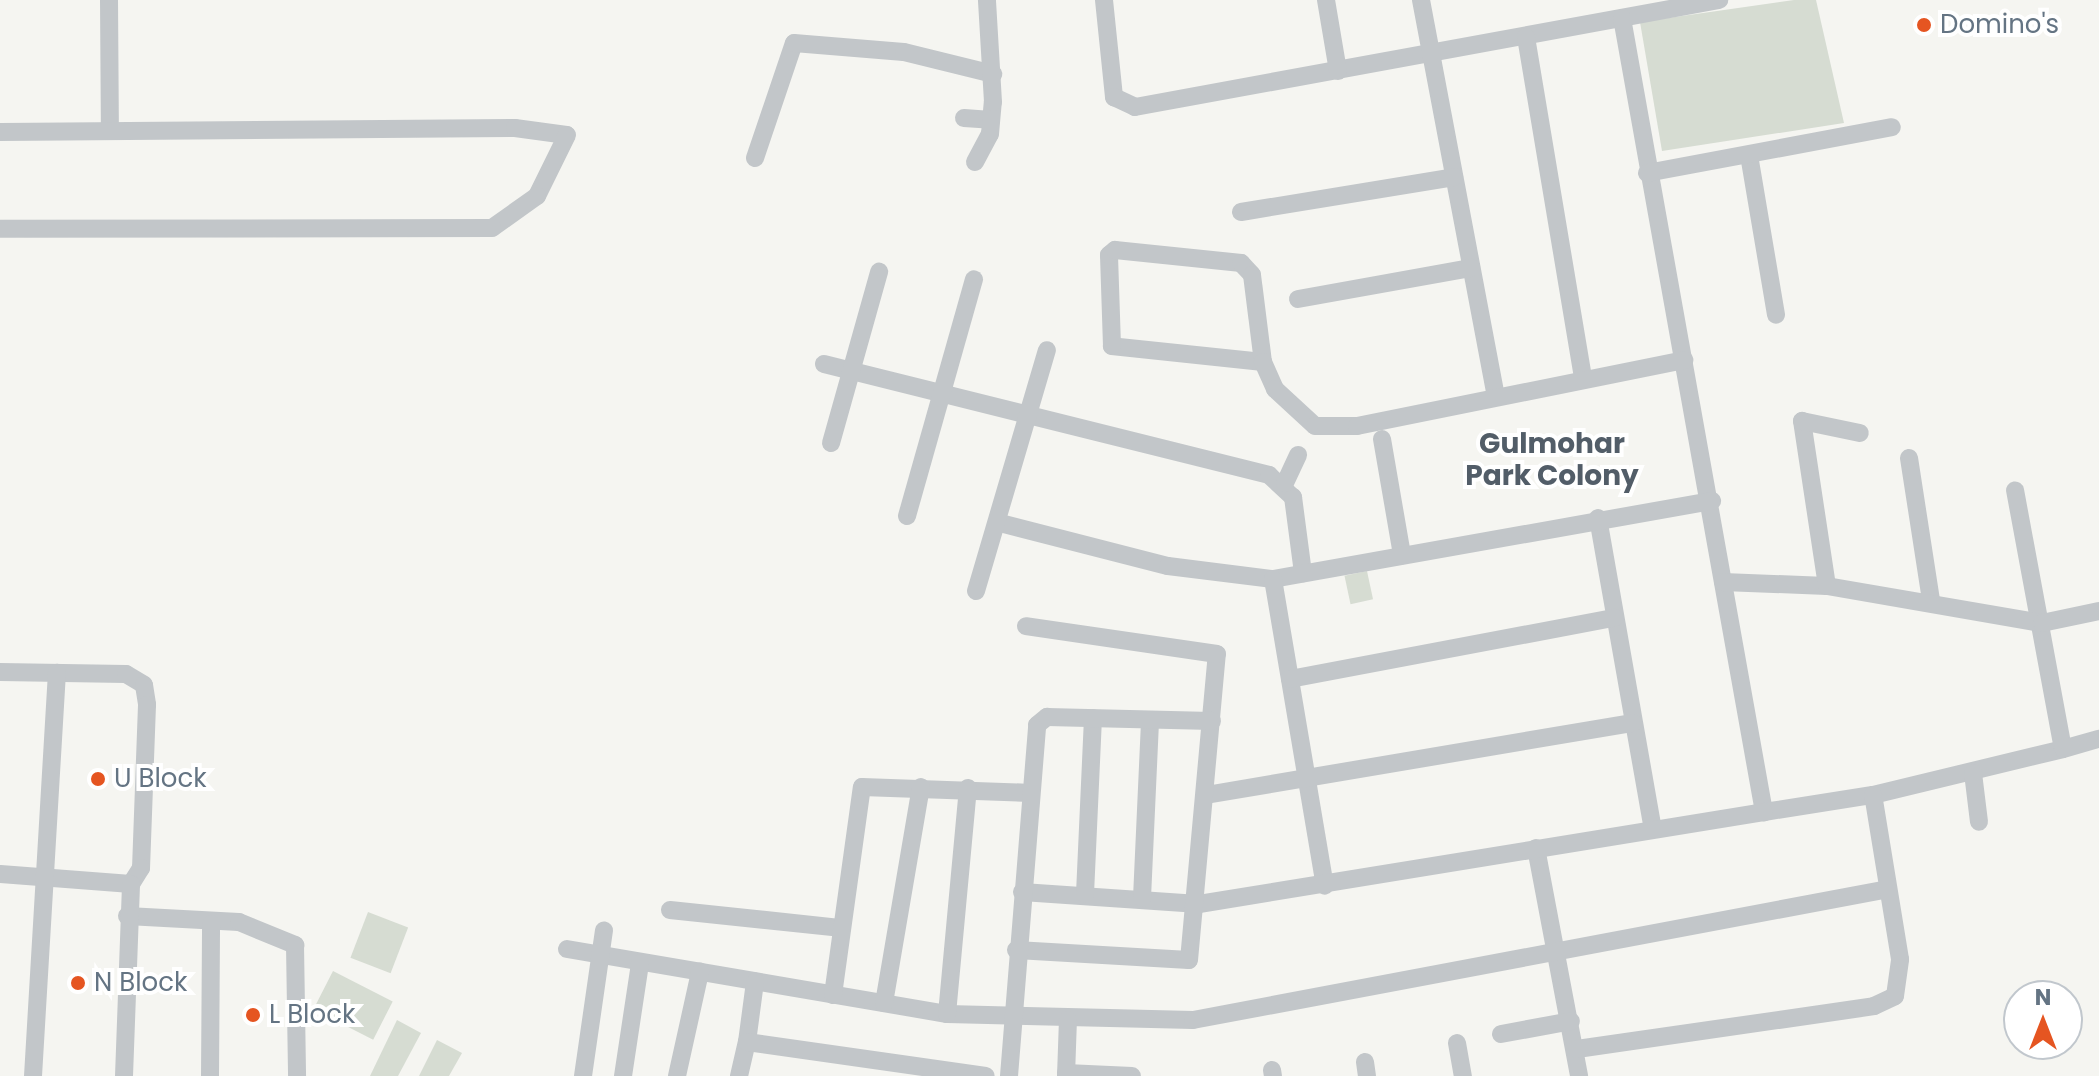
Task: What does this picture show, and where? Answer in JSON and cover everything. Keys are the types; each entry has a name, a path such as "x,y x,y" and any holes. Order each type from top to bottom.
{"street":[{"path":"109,0 110,131"},
{"path":"975,162 991,120 993,74 987,0"},
{"path":"1104,0 1114,97 1127,107 1526,37 1622,18 1671,4 1719,0"},
{"path":"1326,0 1338,71"},
{"path":"1421,0 1496,397"},
{"path":"1622,18 1647,173 1712,501 1723,582 1764,812"},
{"path":"1526,37 1583,377"},
{"path":"755,158 790,44 904,52 993,74"},
{"path":"964,118 991,120"},
{"path":"1647,173 1892,127"},
{"path":"0,132 515,128 567,135 537,196 492,228 0,229"},
{"path":"1749,155 1776,315"},
{"path":"1241,212 1454,177"},
{"path":"1263,362 1112,346 1109,255 1241,263 1255,288 1263,362 1293,412 1315,426 1357,426 1583,377 1684,360"},
{"path":"1298,299 1471,268"},
{"path":"831,443 879,272"},
{"path":"907,516 974,279"},
{"path":"976,591 1000,523 1047,350"},
{"path":"824,364 1285,483"},
{"path":"1827,586 1802,421 1860,433"},
{"path":"1382,439 1402,555"},
{"path":"1298,455 1285,483 1303,573"},
{"path":"1909,458 1931,600"},
{"path":"2015,490 2063,749"},
{"path":"1000,523 1168,566 1273,579 1598,518 1712,501"},
{"path":"1598,518 1653,829"},
{"path":"1273,579 1325,886"},
{"path":"1723,582 1827,586 1931,600 2042,623 2099,611"},
{"path":"1290,679 1614,618"},
{"path":"1016,950 1184,963 1192,954 1199,904 1217,654 1026,626"},
{"path":"0,672 126,674 144,685 141,868 131,884 127,916 124,1076"},
{"path":"33,1076 39,879 57,673"},
{"path":"1009,1076 1016,950 1037,725 1047,717 1212,721"},
{"path":"1085,894 1093,718"},
{"path":"1142,898 1150,720"},
{"path":"1206,795 1633,723"},
{"path":"1022,892 1199,904 1873,795 1973,773 2099,739"},
{"path":"1973,773 1979,822"},
{"path":"833,995 858,792 876,782 1031,793"},
{"path":"884,1003 921,787"},
{"path":"947,1014 968,788"},
{"path":"1577,1049 1889,1000 1902,974 1873,795"},
{"path":"1536,848 1577,1049 1579,1076"},
{"path":"0,874 131,884"},
{"path":"567,949 947,1014 1068,1020 1193,1020 1888,889"},
{"path":"670,910 842,928"},
{"path":"127,916 211,924 239,922 288,940 300,952 297,1076"},
{"path":"210,1076 211,924"},
{"path":"583,1076 604,931"},
{"path":"623,1076 640,963"},
{"path":"677,1076 700,972"},
{"path":"739,1076 755,982"},
{"path":"1068,1020 1066,1074 1132,1076"},
{"path":"1501,1034 1571,1021"},
{"path":"747,1042 946,1074 986,1076"},
{"path":"1457,1043 1463,1076"}],"shaded area":[{"path":"1794,0 1816,0 1844,123 1662,151 1640,22"},
{"path":"1367,571 1373,599 1351,604 1345,576"},
{"path":"368,912 408,927 391,973 350,958"},
{"path":"333,971 393,1001 373,1040 313,1009"},
{"path":"397,1020 421,1033 398,1076 370,1076"},
{"path":"437,1040 462,1053 449,1076 419,1076"}],"place":[{"name":"Domino's","path":"1924,25"},
{"name":"U Block","path":"98,779"},
{"name":"N Block","path":"78,983"},
{"name":"L Block","path":"253,1015"}],"district":[{"name":"Gulmohar Park Colony","path":"1552,460"}]}
